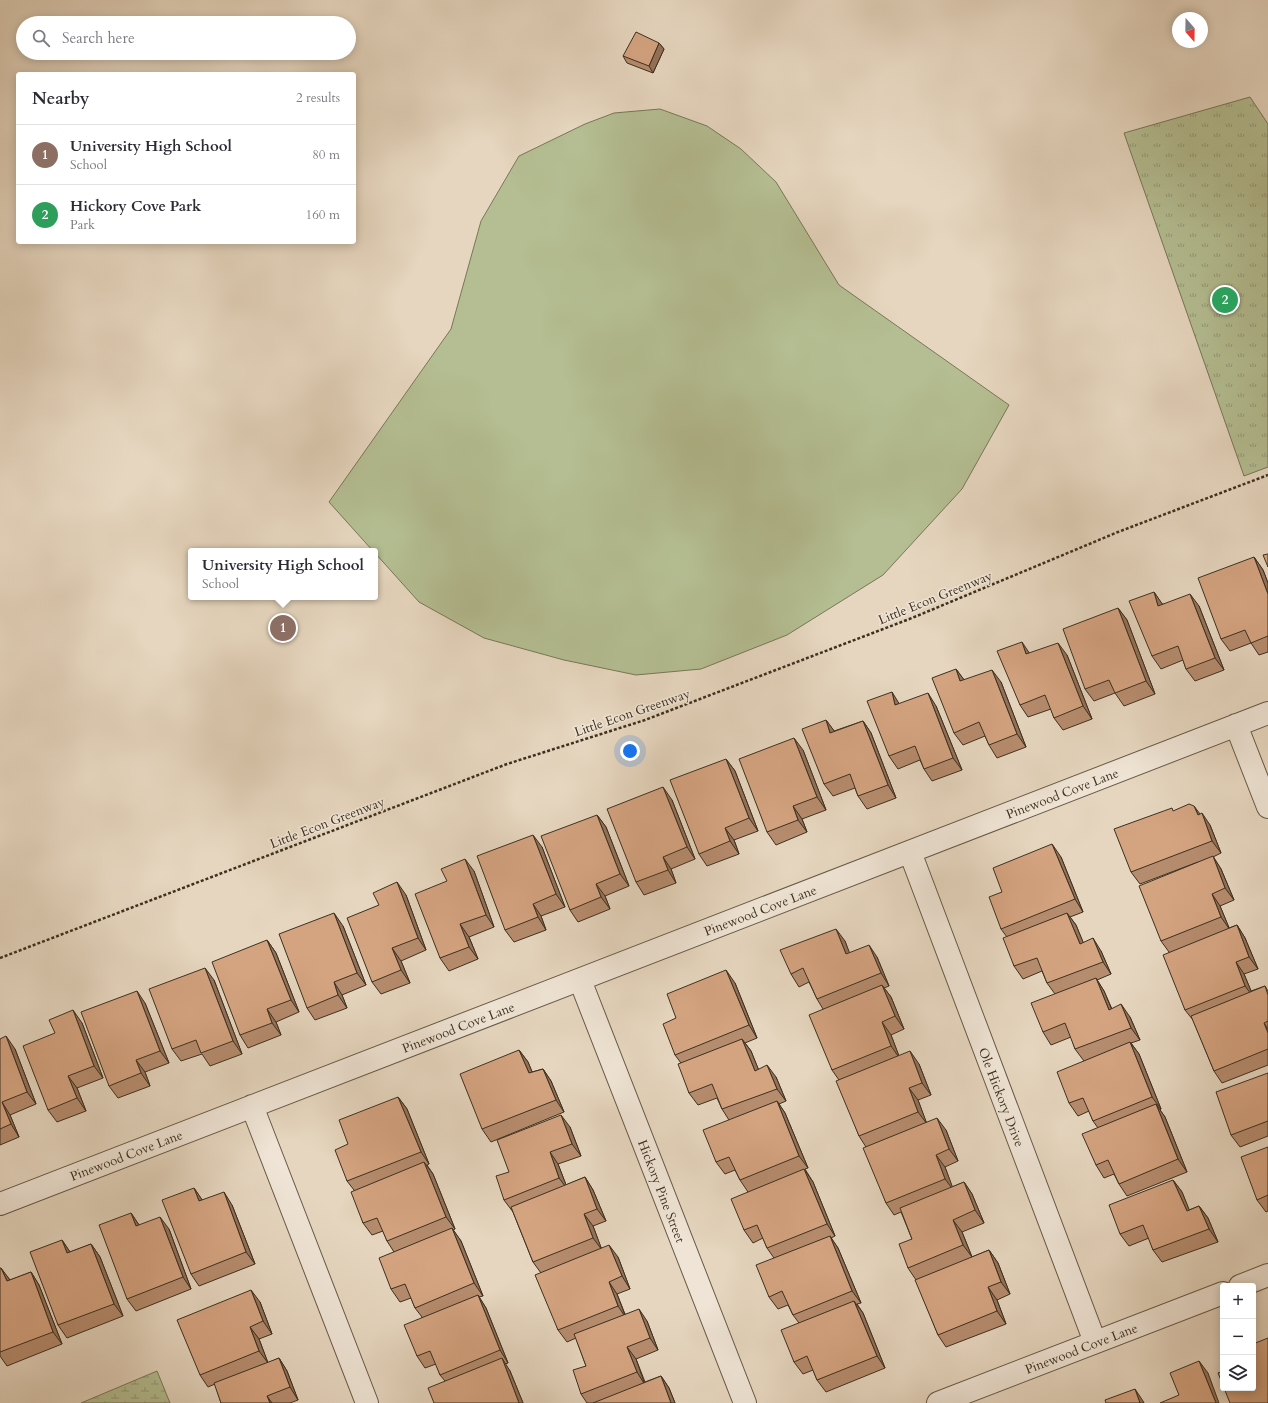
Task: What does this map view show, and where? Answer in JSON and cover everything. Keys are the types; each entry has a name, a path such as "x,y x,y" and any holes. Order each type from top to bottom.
{"street":[{"name":"Pinewood Cove Lane","path":"0,1204 1268,713"},
{"path":"1236,725 1268,808"},
{"name":"Ole Hickory Drive","path":"910,852 1095,1342"},
{"name":"Hickory Pine Street","path":"580,980 745,1403"},
{"path":"252,1106 367,1403"},
{"path":"1248,1283 1268,1275"},
{"name":"Pinewood Cove Lane","path":"938,1403 1220,1294"}],"path":[{"name":"Little Econ Greenway","path":"0,958 506,764 645,720 920,615 1118,532 1268,475"}],"green space":[{"path":"1250,97 1268,124 1268,467 1244,476 1124,133"},
{"path":"660,109 707,126 741,149 776,182 839,285 1009,405 962,489 883,575 787,635 701,669 636,675 564,660 484,638 419,602 378,556 378,548 370,548 329,502 451,329 481,221 519,156 585,124 614,113"},
{"path":"157,1371 170,1403 81,1403"}],"building":[{"path":"636,32 659,43 649,66 623,56"},
{"path":"1268,554 1268,567 1263,555"},
{"path":"1254,557 1268,594 1268,636 1251,643 1245,630 1221,639 1198,578"},
{"path":"1154,592 1158,606 1190,594 1215,658 1186,669 1178,646 1152,656 1129,601"},
{"path":"1118,608 1146,681 1115,693 1109,680 1085,689 1063,629"},
{"path":"1022,642 1026,654 1058,643 1083,706 1054,718 1045,695 1020,705 997,651"},
{"path":"956,669 960,681 992,670 1017,734 989,745 979,722 954,733 932,678"},
{"path":"892,692 895,705 928,693 953,758 924,769 915,746 889,756 867,701"},
{"path":"826,720 830,733 863,721 888,785 858,796 850,774 824,784 802,729"},
{"path":"794,738 817,797 793,806 798,820 767,832 739,759"},
{"path":"726,759 749,818 725,828 730,841 699,854 670,780"},
{"path":"663,787 687,847 663,857 668,870 636,882 607,809"},
{"path":"1189,804 1194,806 1198,815 1202,813 1212,841 1131,872 1114,829 1172,808 1173,811"},
{"path":"597,815 620,874 596,884 601,897 570,910 541,836"},
{"path":"533,835 556,894 533,904 538,917 505,930 477,856"},
{"path":"1052,844 1075,899 1001,929 989,897 1002,892 993,868"},
{"path":"1213,856 1225,888 1212,894 1221,917 1161,941 1139,886"},
{"path":"465,859 486,915 460,924 469,947 440,958 415,894 447,881 441,869"},
{"path":"397,882 418,938 392,948 401,970 372,982 347,918 379,905 373,893"},
{"path":"334,913 357,973 334,982 338,995 307,1008 279,934"},
{"path":"1067,913 1080,944 1093,938 1103,962 1047,983 1037,958 1014,966 1003,938"},
{"path":"1237,925 1249,957 1236,962 1245,986 1185,1010 1163,955"},
{"path":"836,929 846,954 869,945 881,973 817,999 803,968 791,974 780,950"},
{"path":"267,940 291,1000 267,1009 272,1023 240,1035 212,962"},
{"path":"205,968 233,1041 201,1053 196,1040 172,1049 149,989"},
{"path":"726,970 749,1025 675,1055 663,1024 676,1018 667,994"},
{"path":"1096,978 1109,1010 1121,1004 1131,1028 1075,1049 1065,1023 1043,1032 1031,1003"},
{"path":"882,985 895,1016 882,1022 891,1046 832,1070 809,1015"},
{"path":"1265,986 1268,995 1268,1021 1264,1023 1268,1033 1268,1049 1214,1071 1191,1016"},
{"path":"137,991 160,1051 136,1060 141,1073 109,1086 81,1012"},
{"path":"73,1010 94,1066 68,1076 77,1098 48,1110 23,1046 55,1033 49,1020"},
{"path":"6,1036 27,1092 2,1102 11,1124 0,1129 0,1039"},
{"path":"742,1039 755,1071 767,1065 777,1089 722,1109 712,1084 689,1093 678,1064"},
{"path":"1130,1042 1152,1097 1093,1121 1083,1098 1069,1103 1057,1072"},
{"path":"519,1050 529,1073 543,1069 556,1100 482,1129 460,1074"},
{"path":"910,1051 922,1083 909,1088 918,1112 859,1136 836,1081"},
{"path":"1268,1073 1268,1121 1231,1135 1216,1092"},
{"path":"398,1097 421,1152 347,1181 335,1150 348,1144 339,1120"},
{"path":"777,1101 799,1156 740,1180 729,1157 716,1162 703,1130"},
{"path":"1156,1104 1178,1159 1119,1184 1108,1160 1096,1165 1082,1134"},
{"path":"561,1115 572,1144 550,1152 559,1178 504,1200 496,1176 509,1172 497,1140"},
{"path":"937,1118 949,1149 936,1155 945,1179 886,1203 863,1148"},
{"path":"1268,1147 1268,1195 1257,1200 1241,1157"},
{"path":"424,1162 446,1217 387,1241 377,1218 363,1223 351,1192"},
{"path":"804,1169 827,1224 767,1248 757,1225 744,1230 731,1199"},
{"path":"585,1177 597,1209 584,1214 593,1238 533,1262 511,1207"},
{"path":"1173,1180 1187,1211 1199,1206 1209,1229 1153,1250 1143,1225 1120,1234 1109,1205"},
{"path":"964,1182 975,1210 953,1220 963,1245 908,1268 899,1244 912,1239 900,1208"},
{"path":"194,1188 199,1201 224,1192 246,1252 191,1274 162,1200"},
{"path":"131,1213 136,1226 160,1217 183,1277 127,1299 99,1225"},
{"path":"452,1228 474,1283 415,1308 405,1284 391,1289 379,1258"},
{"path":"830,1236 852,1291 793,1315 782,1291 769,1297 756,1265"},
{"path":"62,1240 67,1253 91,1244 114,1304 58,1325 30,1252"},
{"path":"609,1245 622,1276 609,1282 618,1306 558,1330 535,1275"},
{"path":"989,1250 1001,1282 988,1287 997,1311 938,1335 915,1280"},
{"path":"0,1268 7,1281 31,1272 53,1332 0,1352"},
{"path":"251,1290 263,1321 250,1327 259,1351 200,1375 177,1320"},
{"path":"478,1295 500,1350 440,1375 430,1351 417,1356 404,1325"},
{"path":"854,1301 877,1356 817,1380 807,1356 794,1362 781,1330"},
{"path":"639,1309 650,1338 627,1347 637,1372 581,1394 573,1370 586,1366 574,1334"},
{"path":"1268,1338 1268,1403 1230,1403 1225,1391 1256,1391 1256,1343"},
{"path":"279,1358 290,1387 267,1396 270,1403 221,1403 214,1383"},
{"path":"502,1358 519,1403 434,1403 428,1388"},
{"path":"1199,1361 1216,1403 1160,1403 1179,1395 1170,1373"},
{"path":"661,1376 671,1403 593,1403"},
{"path":"1135,1389 1140,1403 1106,1403 1105,1400"}],"place":[{"name":"Hickory Cove Park","path":"1225,300"},
{"name":"University High School","path":"283,628"}]}
